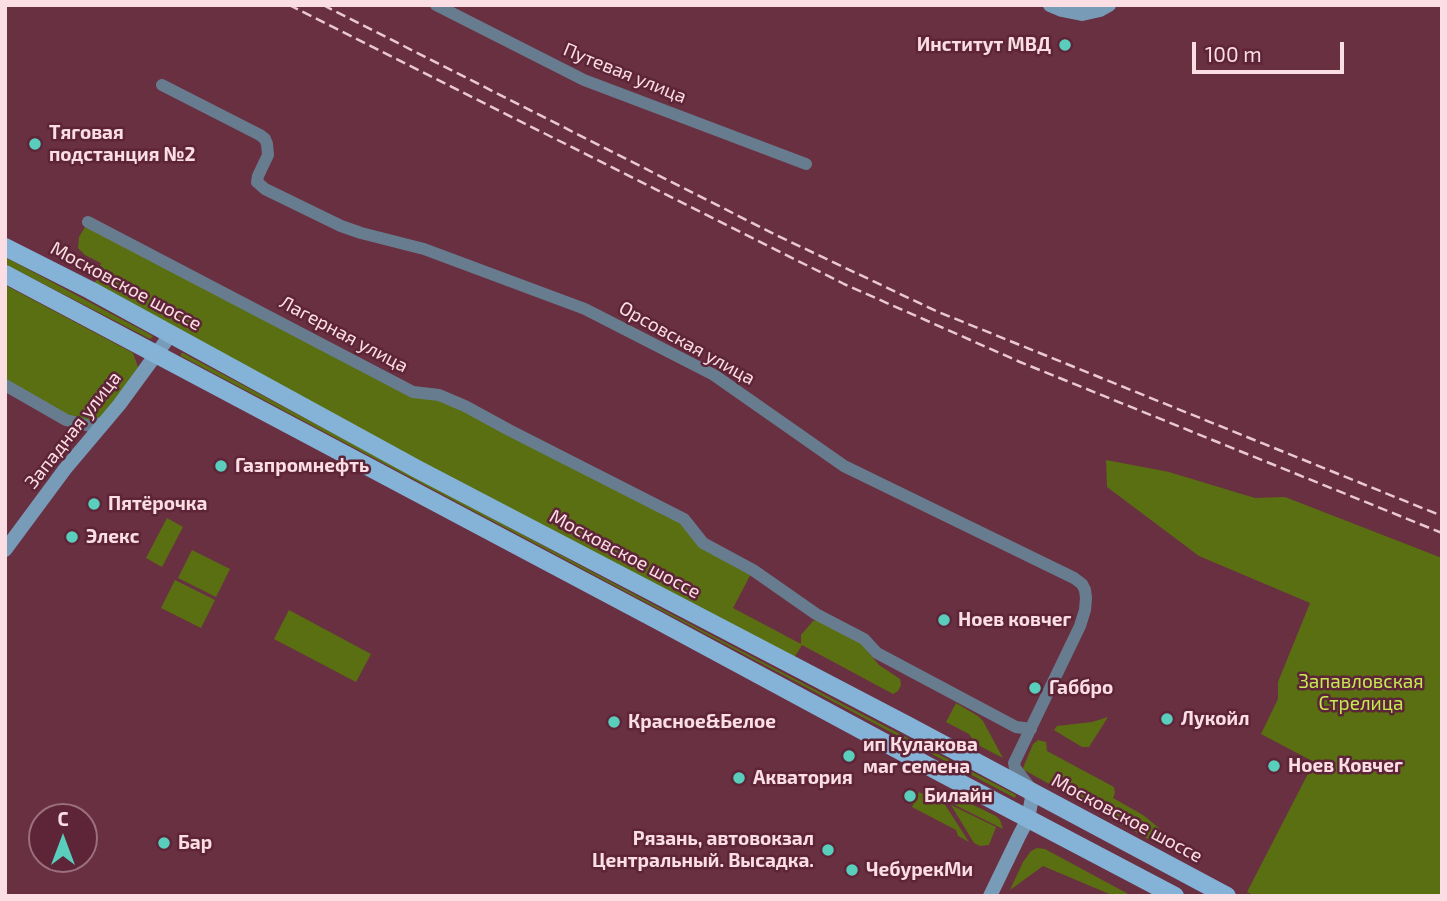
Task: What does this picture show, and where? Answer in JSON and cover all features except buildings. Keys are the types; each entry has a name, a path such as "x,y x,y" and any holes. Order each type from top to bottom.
{"main road":[{"name":"Московское шоссе","path":"5,247 80,284 417,469 1227,896"},
{"path":"5,274 1028,819 1155,890 1175,896"}],"street":[{"name":"Путевая улица","path":"436,5 584,80 806,164"},
{"path":"1050,5 1083,14 1109,5"},
{"name":"Орсовская улица","path":"162,85 265,139 268,155 257,182 265,189 341,226 424,249 585,309 713,375 844,466 1074,578 1085,590 1085,610 1031,729"},
{"name":"Лагерная улица","path":"88,222 413,392 439,395 466,406 684,519 703,543 753,570 816,614 864,639 877,653 1016,727 1031,729"},
{"name":"Западная улица","path":"5,550 171,334"},
{"path":"5,384 66,419 90,426 104,422"},
{"path":"990,896 1028,819 1033,792 1014,763 1031,729"}],"green space":[{"path":"88,222 413,392 439,395 684,519 693,532 753,570 733,608 801,644 801,635 813,621 821,619 858,640 879,665 900,679 898,691 893,694 802,645 794,658 90,290 96,281 101,263 78,248 79,237"},
{"path":"5,257 153,337 150,339 5,264"},
{"path":"5,285 133,353 138,367 104,416 93,422 67,415 5,380"},
{"path":"181,353 1016,795 1015,798 181,356"},
{"name":"Запавловская Стрелица","path":"1106,460 1169,472 1255,498 1285,497 1442,558 1442,896 1255,896 1247,892 1314,762 1261,734 1278,699 1278,682 1310,603 1199,556 1107,487"},
{"path":"167,518 183,527 162,567 146,558"},
{"path":"192,550 230,569 216,597 178,578"},
{"path":"175,580 215,600 201,628 161,608"},
{"path":"289,610 371,654 356,682 274,639"},
{"path":"956,703 983,721 1003,758 976,744 969,734 946,722"},
{"path":"1108,717 1089,747 1082,747 1054,730 1057,726 1092,722"},
{"path":"1038,740 1046,742 1047,751 1114,787 1113,798 1143,815 1159,828 1159,845 1024,770 1033,744"},
{"path":"942,790 996,816 1003,829 947,801"},
{"path":"919,792 942,800 969,842 958,836 956,830 912,807"},
{"path":"951,805 996,827 989,845 980,846 974,843"},
{"path":"1037,848 1045,849 1132,896 1114,896 1043,866 1010,890 1023,862 1031,851"}],"railway":[{"path":"289,5 844,284 1020,362 1442,533"},
{"path":"323,5 776,235 936,311 1442,516"}],"place":[{"name":"Институт МВД","path":"1065,45"},
{"name":"Тяговая подстанция №2","path":"35,144"},
{"name":"Газпромнефть","path":"221,466"},
{"name":"Пятёрочка","path":"94,504"},
{"name":"Элекс","path":"72,537"},
{"name":"Ноев ковчег","path":"944,620"},
{"name":"Габбро","path":"1035,688"},
{"name":"Лукойл","path":"1167,719"},
{"name":"Красное&Белое","path":"614,722"},
{"name":"ип Кулакова маг семена","path":"849,756"},
{"name":"Ноев Ковчег","path":"1274,766"},
{"name":"Акватория","path":"739,778"},
{"name":"Билайн","path":"910,796"},
{"name":"Бар","path":"164,843"},
{"name":"Рязань, автовокзал Центральный. Высадка.","path":"828,850"},
{"name":"ЧебурекМи","path":"852,870"}]}
